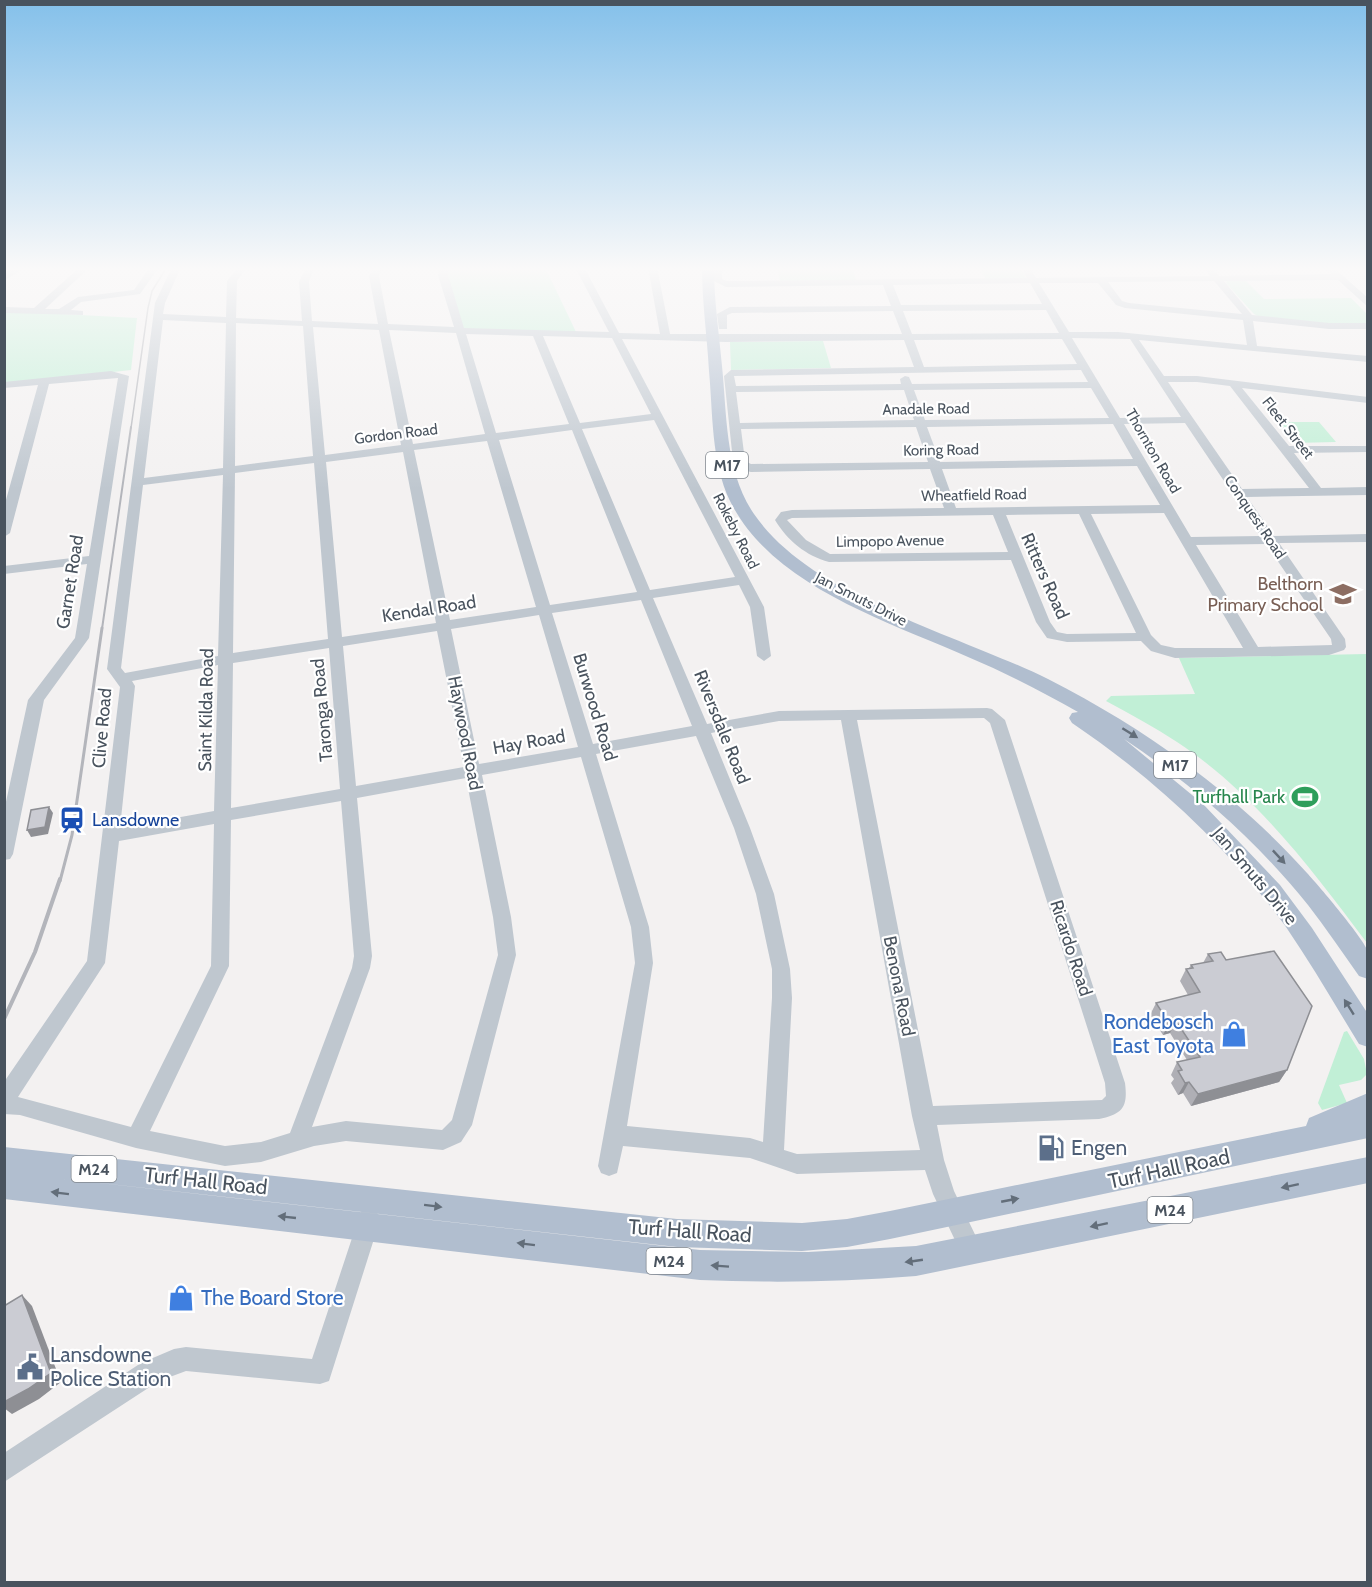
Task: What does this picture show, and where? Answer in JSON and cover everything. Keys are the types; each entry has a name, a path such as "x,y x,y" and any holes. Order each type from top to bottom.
{"main road":[{"name":"Jan Smuts Drive","path":"719,341 729,477 736,496 748,517 778,549 817,578 852,598 1012,670 1068,698 1122,728 1174,764 1226,806 1280,858 1310,891 1368,969"},
{"name":"Jan Smuts Drive","path":"927,632 1030,688 1098,730 1168,784 1219,830 1293,920 1368,1036"},
{"path":"1281,1145 1368,1104"},
{"name":"Turf Hall Road","path":"4,1186 115,1200 371,1212 676,1233 802,1237 847,1233 1099,1184 1368,1126"},
{"name":"Turf Hall Road","path":"4,1160 184,1179 371,1212 691,1263 781,1269 916,1261 1368,1170"},
{"path":"1323,1179 1368,1176"}],"street":[{"name":"Clive Road","path":"4,1105 11,1090 96,963 128,686 114,669 156,341"},
{"name":"Saint Kilda Road","path":"136,1138 219,970 232,341"},
{"name":"Taronga Road","path":"299,1141 302,1126 363,961 310,341"},
{"name":"Haywood Road","path":"387,341 502,917 506,964 459,1129 442,1140 393,1135"},
{"name":"Burwood Road","path":"463,341 637,911 644,963 642,985 609,1166"},
{"name":"Riversdale Road","path":"540,341 759,870 779,953 782,998 773,1156"},
{"name":"Rokeby Road","path":"619,341 759,612 764,656"},
{"path":"910,341 920,369"},
{"name":"Thornton Road","path":"1069,341 1253,652"},
{"path":"1188,341 1365,363"},
{"path":"1251,341 1252,348"},
{"name":"Conquest Road","path":"1145,637 1156,648 1175,653 1329,651 1340,646 1338,639 1136,342 1365,370 1365,363"},
{"path":"735,426 729,375 737,372 1084,367"},
{"path":"901,369 951,512"},
{"name":"Garnet Road","path":"4,854 12,782 36,700 50,680 70,659 82,638 123,374 44,381"},
{"path":"1161,379 1191,378 1368,399"},
{"path":"4,385 44,381 4,533"},
{"name":"Fleet Street","path":"1233,384 1318,492"},
{"path":"731,389 1095,385"},
{"name":"Gordon Road","path":"138,482 658,416"},
{"name":"Anadale Road","path":"735,426 1188,420"},
{"name":"Koring Road","path":"735,426 739,461 742,466 751,468 1141,462"},
{"path":"1286,450 1368,449"},
{"path":"1238,493 1368,491"},
{"name":"Wheatfield Road","path":"781,518 792,514 1168,508"},
{"path":"1083,510 1145,637"},
{"name":"Ritters Road","path":"998,511 1043,622 1052,635 1067,638 1145,637"},
{"name":"Limpopo Avenue","path":"781,518 784,526 804,544 829,558 1016,556"},
{"path":"1188,540 1368,538"},
{"path":"4,570 94,559"},
{"name":"Kendal Road","path":"122,678 226,659 742,580"},
{"name":"Hay Road","path":"111,836 779,716 983,712 992,714"},
{"name":"Benona Road","path":"848,714 933,1160 952,1211 972,1251"},
{"name":"Ricardo Road","path":"923,1116 1099,1110 1108,1108 1117,1100 1108,1060 997,720 992,714"},
{"name":"Turf Hall Road","path":"4,1105 39,1110 136,1138 225,1156 261,1152 346,1131 393,1135"},
{"path":"615,1135 741,1147 797,1164 933,1160"},
{"path":"4,1469 150,1372 174,1361 197,1359 321,1372 371,1212"}],"green space":[{"path":"4,341 134,341 131,370 5,384"},
{"path":"823,341 831,368 731,370 730,342"},
{"path":"1278,422 1319,422 1336,442 1294,443"},
{"name":"Turfhall Park","path":"1367,654 1367,943 1281,834 1232,785 1177,742 1106,701 1111,696 1195,694 1179,658"},
{"path":"1347,1031 1364,1059 1367,1074 1361,1080 1339,1085 1347,1103 1322,1110 1318,1103 1344,1032"}],"building":[{"path":"49,807 45,827 27,830 31,810"},
{"name":"Rondebosch East Toyota","path":"1274,951 1312,1006 1287,1070 1198,1094 1189,1082 1185,1083 1178,1071 1182,1070 1177,1062 1200,1057 1176,1021 1169,1023 1156,1003 1200,992 1186,969 1193,968 1191,965 1213,961 1208,954 1221,952 1226,960"},
{"name":"Lansdowne Police Station","path":"22,1295 51,1373 4,1402 4,1306"}],"railway":[{"path":"131,428 143,341"},
{"path":"102,629 131,427"},
{"path":"60,881 72,835 102,628"},
{"path":"4,1019 35,952 60,879"}],"place":[{"name":"Belthorn Primary School","path":"1343,594"},
{"name":"Turfhall Park","path":"1305,797"},
{"name":"Lansdowne","path":"72,820"},
{"name":"Rondebosch East Toyota","path":"1234,1034"},
{"name":"Engen","path":"1051,1148"},
{"name":"The Board Store","path":"181,1298"},
{"name":"Lansdowne Police Station","path":"30,1367"}]}
